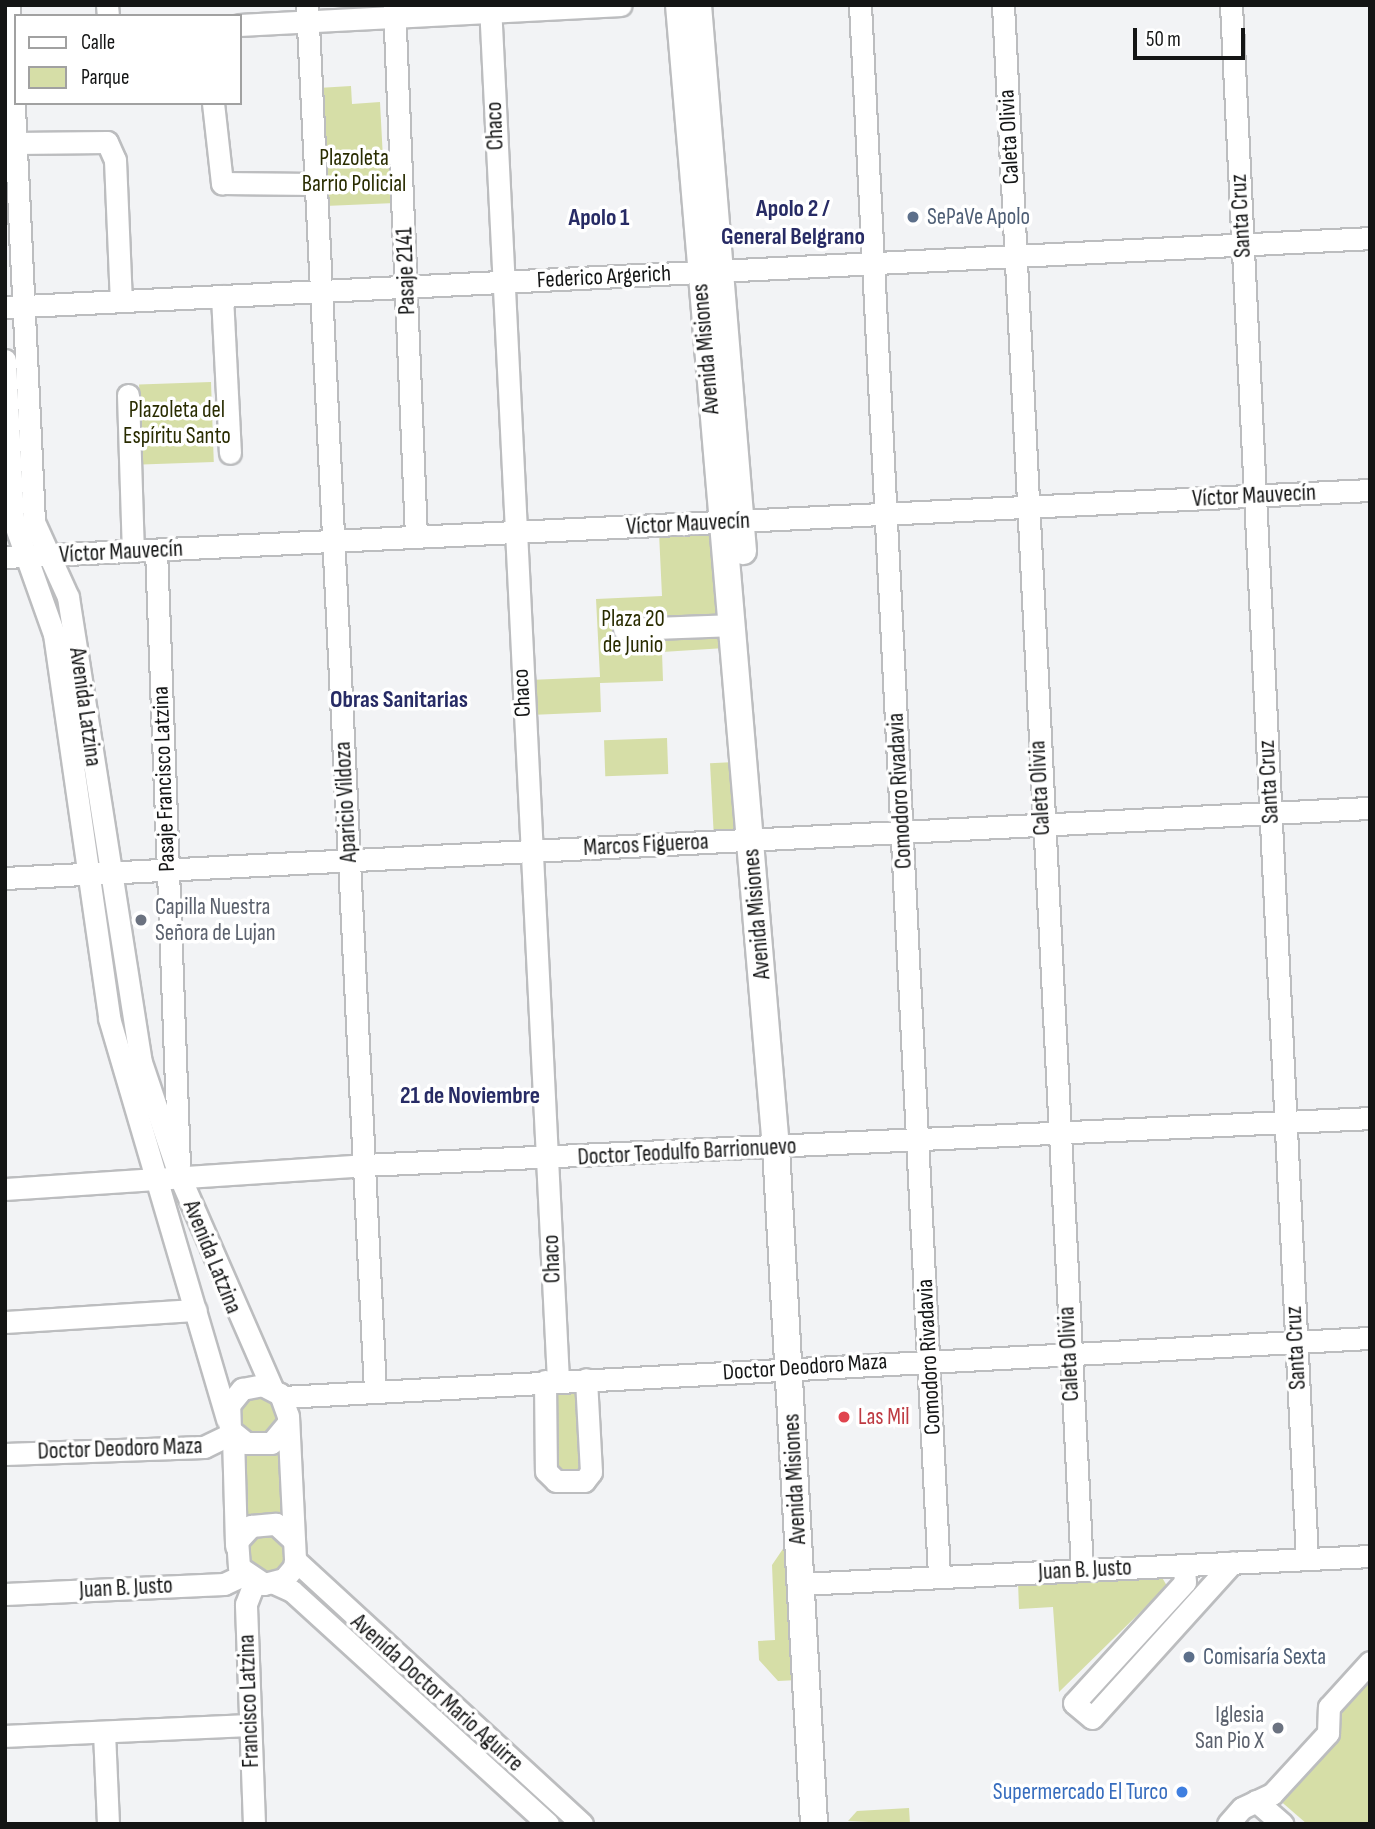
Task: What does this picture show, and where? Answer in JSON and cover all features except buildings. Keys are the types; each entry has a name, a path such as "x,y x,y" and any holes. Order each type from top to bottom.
{"main road":[{"name":"Avenida Misiones","path":"679,5 710,273 786,1147 808,1583 814,1824"},
{"name":"Avenida Misiones","path":"698,5 710,273"},
{"name":"Avenida Misiones","path":"731,522 731,625 759,839"},
{"name":"Avenida Misiones","path":"808,1583 827,1824"}],"street":[{"name":"Avenida Latzina","path":"9,5 13,37 14,90"},
{"path":"242,25 307,13 620,5"},
{"name":"Comodoro Rivadavia","path":"860,5 888,514 901,832 919,1139 939,1577"},
{"name":"Caleta Olivia","path":"1003,5 1025,507 1068,1354 1082,1570"},
{"name":"Santa Cruz","path":"1231,5 1307,1559"},
{"name":"Chaco","path":"490,9 529,851 548,1160 551,1380 546,1471 556,1481 584,1481 590,1472 586,1379"},
{"name":"Pasaje 2141","path":"394,11 416,537"},
{"name":"Aparicio Vildoza","path":"307,13 375,1389"},
{"name":"Avenida Latzina","path":"14,105 14,307 34,522 68,597 99,875"},
{"path":"213,105 222,183 314,184"},
{"path":"15,143 107,142 115,160 121,301"},
{"name":"Federico Argerich","path":"14,307 1370,238"},
{"path":"222,296 230,453"},
{"name":"Avenida Latzina","path":"5,360 14,557 54,634 99,875 168,1177 195,1310 230,1430 236,1548"},
{"path":"128,395 133,551"},
{"name":"Víctor Mauvecín","path":"14,557 1370,490"},
{"name":"Pasaje Francisco Latzina","path":"156,550 167,871 168,1177"},
{"path":"624,629 731,625"},
{"name":"Marcos Figueroa","path":"5,878 1370,808"},
{"name":"Doctor Teodulfo Barrionuevo","path":"5,1189 365,1165 548,1160 1370,1118"},
{"name":"Avenida Latzina","path":"168,1177 278,1393"},
{"path":"5,1322 195,1310"},
{"name":"Doctor Deodoro Maza","path":"278,1393 1370,1338"},
{"path":"288,1423 266,1445 230,1430 231,1400 242,1389 278,1393 288,1423 294,1550 288,1575 258,1579 236,1548 243,1532 260,1523 280,1526 294,1550"},
{"name":"Doctor Deodoro Maza","path":"5,1454 204,1447 230,1430"},
{"name":"Avenida Doctor Mario Aguirre","path":"294,1550 582,1824"},
{"name":"Juan B. Justo","path":"808,1583 1233,1562 1366,1559"},
{"path":"1184,1565 1185,1582 1074,1703 1092,1718 1233,1562"},
{"name":"Juan B. Justo","path":"5,1594 226,1584 258,1579"},
{"name":"Avenida Doctor Mario Aguirre","path":"258,1579 292,1591 548,1824"},
{"name":"Francisco Latzina","path":"254,1824 246,1604 258,1579"},
{"path":"1228,1824 1256,1801 1272,1794 1328,1733 1329,1707 1370,1662"},
{"path":"5,1736 250,1725"},
{"path":"104,1732 108,1824"},
{"path":"1256,1801 1282,1824"}],"green space":[{"name":"Plazoleta Barrio Policial","path":"351,86 352,104 380,102 383,159 393,165 395,203 325,206 318,88"},
{"name":"Plazoleta del Espíritu Santo","path":"211,382 214,462 142,464 139,385"},
{"name":"Plaza 20 de Junio","path":"659,533 711,533 725,648 662,652 663,681 600,683 601,712 530,715 529,680 600,677 596,599 662,596"},
{"path":"667,738 668,774 605,776 604,740"},
{"path":"735,762 739,829 714,830 710,763"},
{"path":"575,1389 582,1397 584,1468 557,1473 551,1469 551,1397"},
{"path":"258,1395 266,1396 272,1401 277,1407 277,1423 272,1429 266,1434 258,1435 250,1434 244,1429 239,1423 238,1415 239,1407 244,1401 250,1396"},
{"path":"283,1441 286,1517 262,1514 241,1522 238,1446"},
{"path":"266,1533 274,1534 280,1539 285,1545 285,1561 280,1567 274,1572 266,1573 258,1572 252,1567 247,1561 246,1553 247,1545 252,1539 258,1534"},
{"path":"791,1537 798,1680 778,1681 759,1660 758,1641 775,1640 772,1565"},
{"path":"1160,1574 1167,1586 1059,1692 1053,1607 1019,1609 1018,1582"},
{"path":"1370,1673 1370,1824 1307,1824 1277,1798"},
{"path":"909,1808 910,1824 848,1821 857,1811"}],"place":[{"name":"SePaVe Apolo","path":"913,217"},
{"name":"Capilla Nuestra Señora de Lujan","path":"141,920"},
{"name":"Las Mil","path":"844,1417"},
{"name":"Comisaría Sexta","path":"1189,1657"},
{"name":"Iglesia San Pio X","path":"1278,1728"},
{"name":"Supermercado El Turco","path":"1182,1792"}],"district":[{"name":"Apolo 1","path":"599,218"},
{"name":"Apolo 2 / General Belgrano","path":"793,223"},
{"name":"Obras Sanitarias","path":"399,700"},
{"name":"21 de Noviembre","path":"470,1096"}]}
